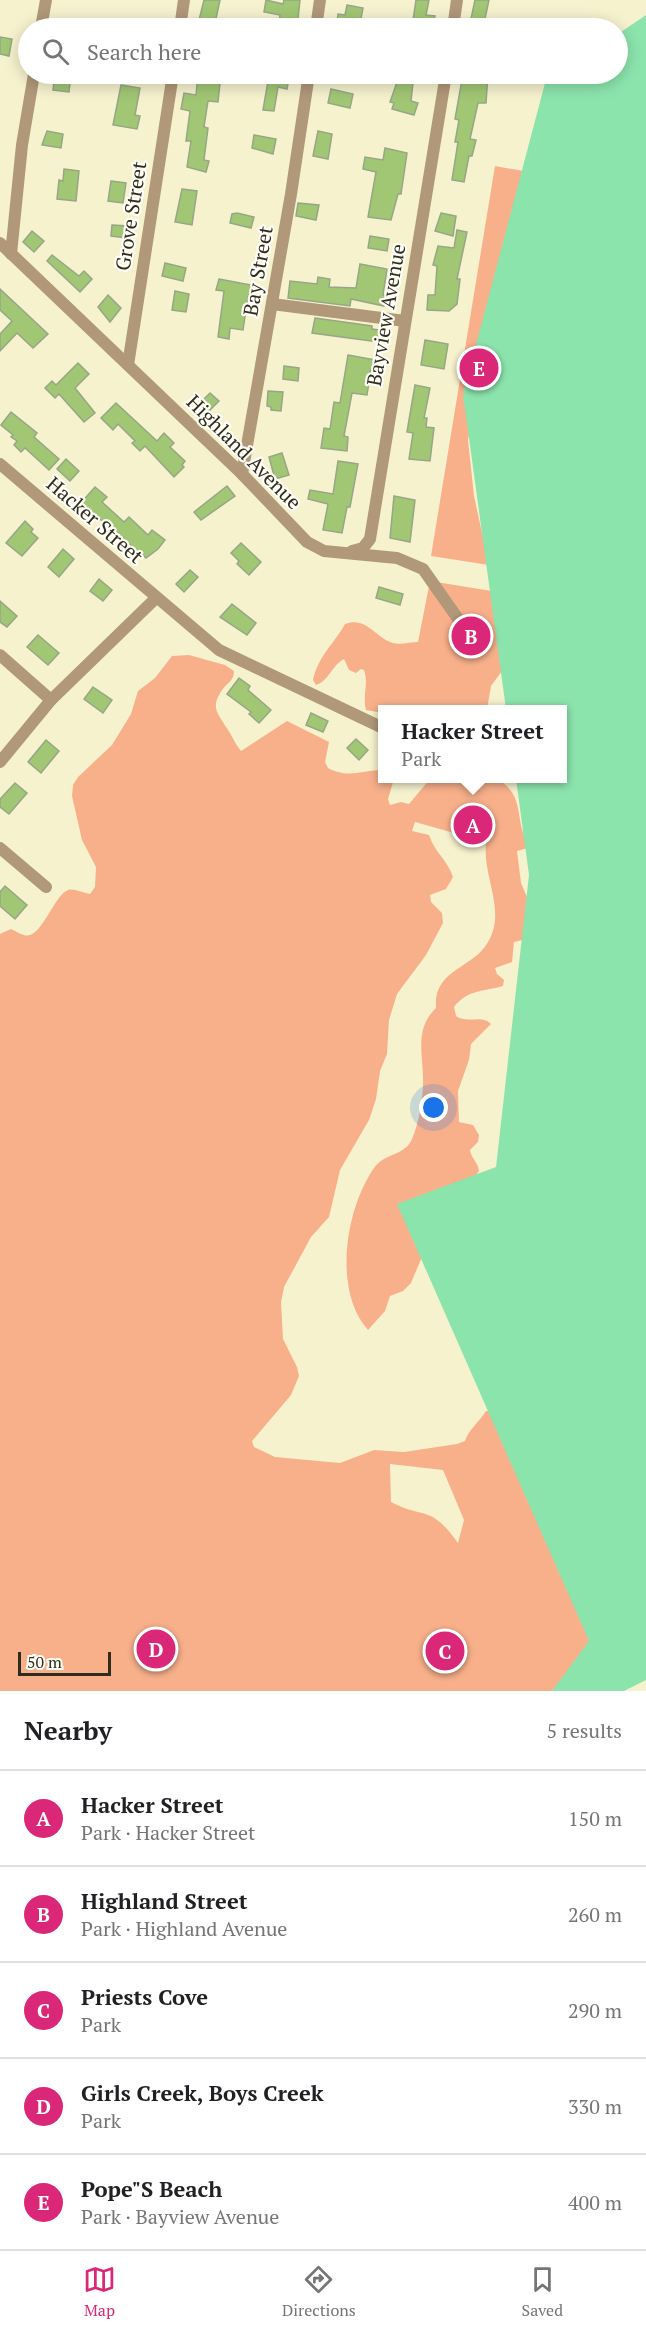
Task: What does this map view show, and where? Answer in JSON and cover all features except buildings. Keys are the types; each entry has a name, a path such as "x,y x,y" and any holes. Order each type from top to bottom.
{"street":[{"path":"43,18 46,0"},
{"path":"181,18 184,0"},
{"path":"317,18 320,0"},
{"path":"454,18 457,0"},
{"path":"11,254 22,145 32,84"},
{"name":"Grove Street","path":"128,365 171,84"},
{"name":"Bay Street","path":"242,474 307,84"},
{"name":"Bayview Avenue","path":"351,552 363,548 370,539 444,84"},
{"name":"Highland Avenue","path":"0,243 242,474 307,542 324,550 397,558 423,569 475,643"},
{"path":"272,304 405,321"},
{"name":"Hacker Street","path":"0,464 219,650 378,726"},
{"path":"0,762 51,700 156,598"},
{"path":"0,655 51,700"},
{"path":"0,848 46,887"}],"shaded area":[{"path":"646,15 646,1680 624,1691 552,1691 589,1641 397,1204 496,1167 529,875 517,783 567,783 567,705 505,705 463,394 545,84 628,84 628,27"},
{"path":"495,166 546,175 503,246 494,281 468,440 474,496 489,565 431,556"},
{"path":"430,581 523,596 502,671 491,686 488,705 378,705 378,712 366,710 364,670 361,669 356,673 349,670 344,659 320,683 316,685 313,680 322,657 345,624 353,622 365,625 393,643 418,642"},
{"path":"189,655 225,665 234,671 234,674 232,680 218,696 216,710 241,751 287,721 329,742 325,762 328,768 342,773 378,770 378,783 393,783 388,799 390,805 401,802 409,804 427,783 503,783 513,794 517,803 522,829 531,847 517,851 521,883 533,911 531,938 514,942 512,962 495,968 497,974 504,980 503,986 470,994 454,1007 456,1016 460,1018 483,1020 491,1024 471,1044 469,1060 458,1091 459,1122 473,1125 479,1135 478,1142 470,1150 479,1171 427,1245 411,1283 403,1291 390,1296 385,1311 368,1330 357,1314 350,1294 347,1273 350,1227 356,1206 364,1185 378,1163 405,1149 412,1139 422,1098 421,1044 424,1025 436,1008 441,985 455,970 481,951 488,942 495,918 495,906 487,868 486,842 415,822 412,831 429,835 453,877 446,889 430,895 431,902 442,913 443,923 426,955 397,994 389,1020 387,1054 380,1071 376,1099 369,1120 340,1170 329,1217 311,1237 284,1287 281,1302 283,1339 299,1376 291,1395 252,1441 254,1447 275,1457 340,1463 374,1450 404,1452 457,1444 465,1441 486,1411 498,1411 593,1628 576,1691 0,1691 0,934 11,929 22,935 30,935 36,931 57,900 68,890 90,894 95,887 96,867 82,840 72,796 73,785 78,777 112,745 131,714 138,691 155,678 172,656","holes":["390,1464 443,1470 464,1520 458,1543 449,1531 434,1518 391,1502"]}],"place":[{"name":"Pope\"S Beach","path":"479,368"},
{"name":"Highland Street","path":"471,636"},
{"name":"Hacker Street","path":"473,825"},
{"name":"Girls Creek, Boys Creek","path":"156,1649"},
{"name":"Priests Cove","path":"445,1651"}]}
